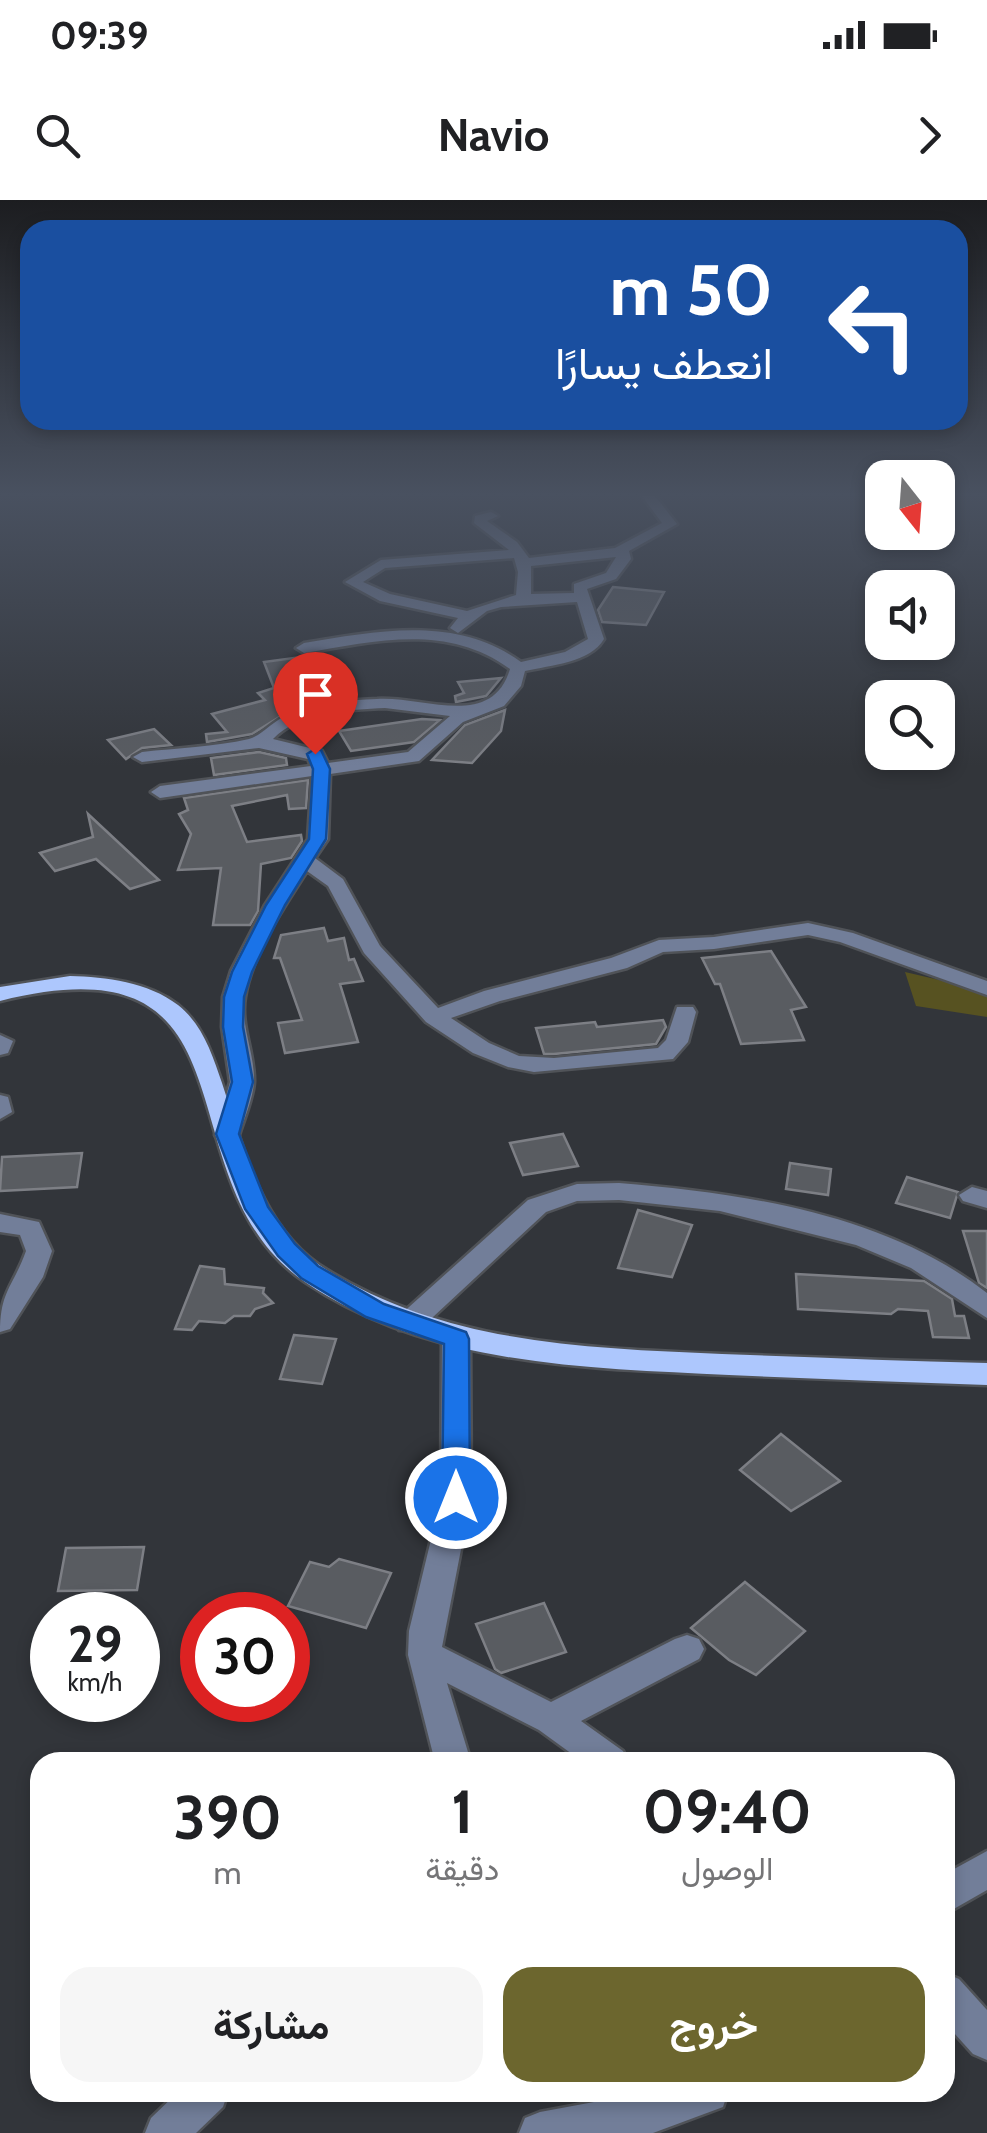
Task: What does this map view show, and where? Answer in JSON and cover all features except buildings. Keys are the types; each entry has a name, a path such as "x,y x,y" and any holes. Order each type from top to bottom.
{"main road":[{"path":"0,994 32,986 82,982 126,989 167,1006 192,1035 257,1209 287,1250 310,1272 340,1290 409,1323 456,1339 514,1351 592,1359 987,1374"}],"street":[{"path":"361,586 385,598 468,616"},
{"path":"523,600 526,586"},
{"path":"304,648 353,641 455,638 481,644 518,668 570,656 592,646 596,630 582,586"},
{"path":"455,638 468,616 495,605 583,598"},
{"path":"160,792 414,757 462,714 498,702 513,686 518,668"},
{"path":"259,743 266,732 281,722 373,704 426,702 462,714"},
{"path":"142,756 281,744 298,753 315,754 322,769 318,839 275,905 234,997 233,1027 242,1082 228,1134"},
{"path":"306,861 336,883 371,949 434,1017 492,1056 519,1064 550,1066 665,1054 674,1048 685,1012"},
{"path":"434,1017 524,987 619,962 659,946 714,943 808,928 831,932 987,988"},
{"path":"0,1102 0,1112"},
{"path":"409,1323 534,1208 565,1194 596,1188 629,1189 714,1203 875,1243 915,1259 987,1308"},
{"path":"0,1322 30,1277 39,1251 36,1235 7,1218"},
{"path":"451,1752 425,1656 426,1631 456,1498 456,1339"},
{"path":"551,1719 686,1648"},
{"path":"425,1656 551,1719 596,1752"},
{"path":"955,1890 987,1869"},
{"path":"955,2004 987,2040"},
{"path":"166,2133 198,2102"},
{"path":"540,2133 634,2119 688,2102"}],"shaded area":[{"path":"905,972 987,991 987,1017 916,1006"}],"route":[{"path":"315,754 322,769 318,839 275,905 234,997 233,1027 242,1082 228,1134 257,1209 287,1250 310,1272 375,1310 456,1339 456,1498"}]}
